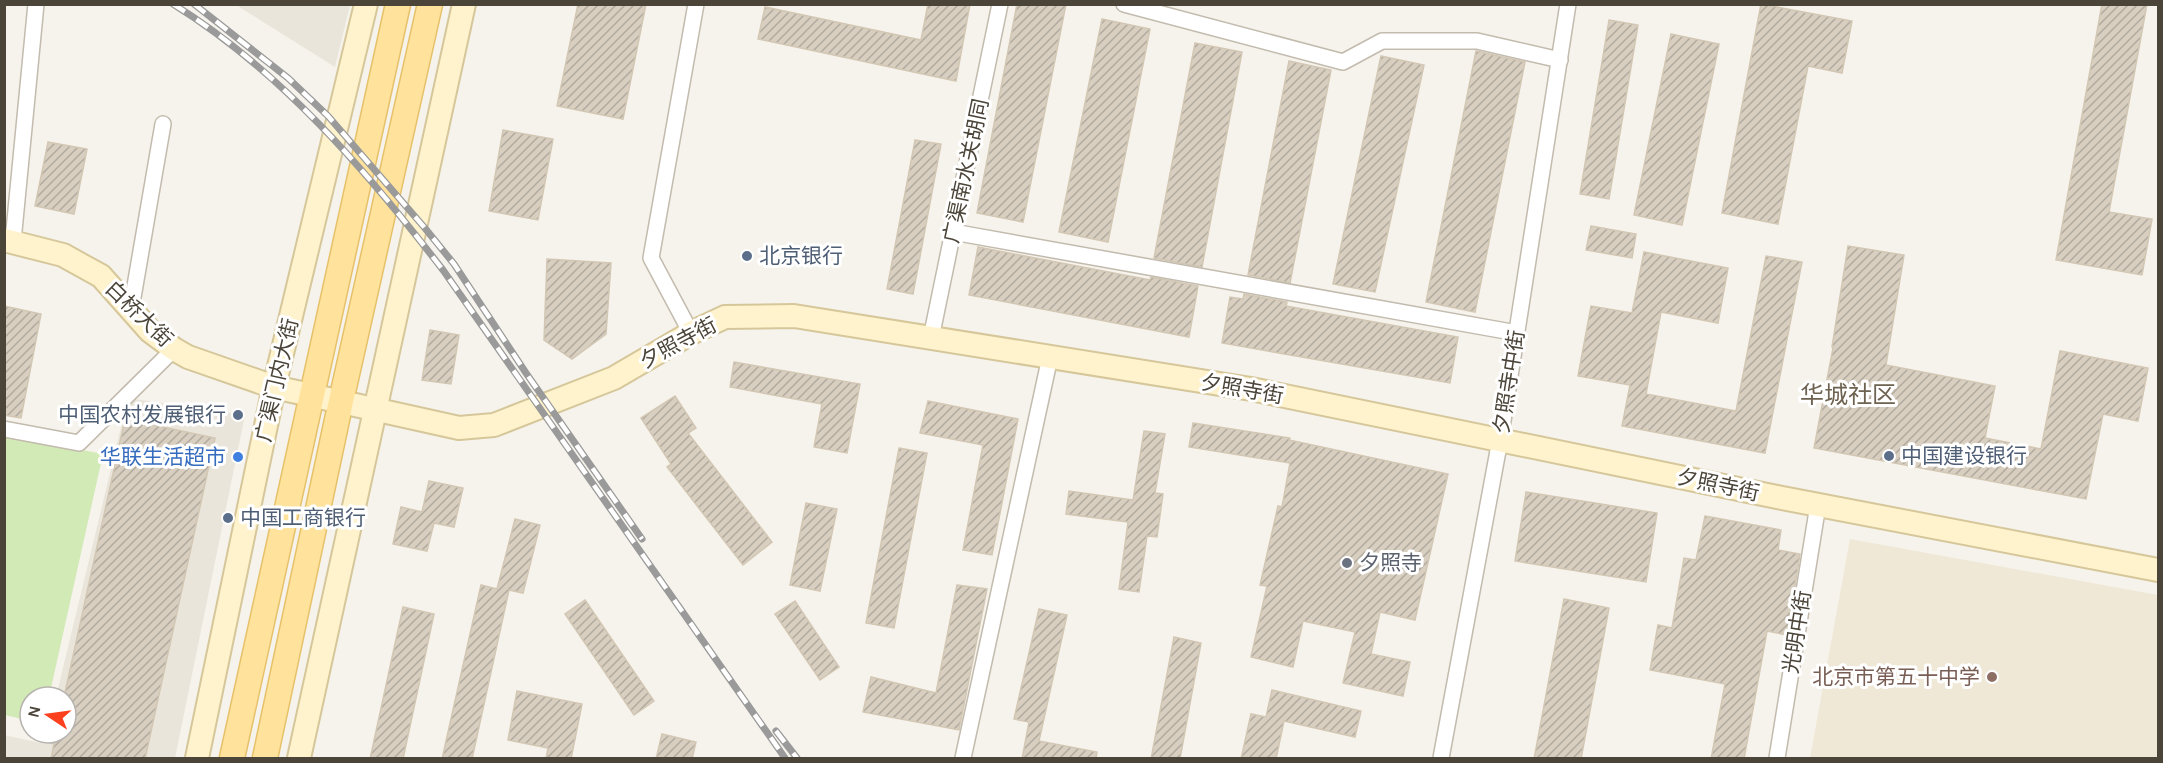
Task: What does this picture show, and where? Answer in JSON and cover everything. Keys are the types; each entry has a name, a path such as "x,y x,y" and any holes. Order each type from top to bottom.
{"main road":[{"name":"广渠门内大街","path":"232,759 398,4"},
{"path":"265,759 341,401 430,4"}],"street":[{"path":"9,241 36,4"},
{"name":"广渠门内大街","path":"197,759 274,387 366,4"},
{"path":"299,759 464,4"},
{"path":"691,333 651,258 696,4"},
{"name":"广渠南水关胡同","path":"932,338 1000,4"},
{"path":"1124,4 1343,62 1382,41 1477,41 1560,60"},
{"name":"夕照寺中街","path":"1440,759 1500,440 1568,4"},
{"path":"131,309 163,124"},
{"path":"953,232 1517,333"},
{"name":"白桥大街","path":"9,241 63,255 101,276 150,331 174,349 208,365 274,387 341,401"},
{"name":"夕照寺街","path":"341,401 459,428 494,425 614,378 691,333 725,317 794,316 1251,389 1818,504 2158,570"},
{"path":"4,429 80,443 174,349"},
{"path":"963,759 1050,357"},
{"name":"光明中街","path":"1777,759 1818,504"}],"shaded area":[{"path":"236,5 350,5 335,67"},
{"path":"128,398 245,415 175,758 5,758 4,735 18,738 18,745 78,745 78,685 59,685"},
{"name":"北京市第五十中学","path":"1850,539 2158,595 2158,758 1810,758"}],"green space":[{"path":"5,435 103,454 52,685 18,685 18,718 5,715"}],"building":[{"path":"578,4 646,4 623,119 557,106"},
{"path":"928,4 970,4 956,81 758,39 765,7 921,40"},
{"path":"1017,4 1066,4 1023,222 977,213"},
{"path":"1761,4 1852,21 1842,73 1808,66 1778,224 1722,213"},
{"path":"2102,4 2147,4 2109,212 2152,219 2142,275 2056,260"},
{"path":"1102,19 1150,29 1108,242 1059,232"},
{"path":"1609,20 1638,25 1609,199 1580,194"},
{"path":"1671,34 1719,44 1682,225 1634,215"},
{"path":"1195,43 1242,52 1202,267 1154,258"},
{"path":"1476,51 1525,62 1475,312 1426,302"},
{"path":"1381,56 1424,65 1375,292 1333,284"},
{"path":"1289,61 1331,70 1290,283 1248,275"},
{"path":"503,130 553,139 538,220 489,211"},
{"path":"915,140 941,144 913,294 887,289"},
{"path":"48,142 87,149 74,214 35,206"},
{"path":"1591,226 1636,234 1632,258 1586,250"},
{"path":"1848,246 1904,255 1886,365 1995,386 1985,438 2041,449 2060,351 2148,368 2138,421 2103,414 2086,499 1814,448 1833,348"},
{"path":"978,247 1150,280 1151,277 1198,286 1189,337 969,295"},
{"path":"1644,252 1728,268 1718,323 1661,312 1646,394 1736,411 1766,256 1802,262 1765,453 1622,426 1630,385 1578,376 1591,306 1632,313"},
{"path":"547,259 611,263 606,334 572,359 544,340"},
{"path":"1244,294 1287,302 1286,306 1458,337 1450,383 1222,343 1230,297 1243,299"},
{"path":"4,306 41,314 21,418 4,415"},
{"path":"430,330 459,335 451,384 422,380"},
{"path":"734,362 860,384 847,453 814,447 822,404 730,387"},
{"path":"675,396 696,428 688,433 772,542 743,565 667,467 671,464 641,418"},
{"path":"928,401 1018,419 992,555 963,550 983,445 920,433"},
{"path":"125,419 215,438 145,759 51,759 54,745 78,745 78,685 67,685"},
{"path":"1193,423 1290,438 1289,440 1448,474 1415,620 1380,612 1371,654 1410,662 1403,696 1343,683 1355,632 1303,621 1293,667 1251,657 1267,586 1260,585 1278,506 1282,507 1290,463 1189,447"},
{"path":"1144,431 1165,434 1155,493 1163,494 1157,537 1147,536 1139,592 1119,589 1128,522 1066,514 1069,491 1133,500"},
{"path":"899,448 927,453 894,628 866,623"},
{"path":"429,481 463,488 454,527 434,523 427,551 393,544 401,507 422,512"},
{"path":"1526,492 1657,513 1646,582 1515,561"},
{"path":"806,503 837,509 820,591 790,585"},
{"path":"1705,516 1781,530 1778,550 1800,554 1787,635 1767,631 1744,759 1711,759 1725,684 1650,670 1658,625 1672,628 1684,558 1696,560"},
{"path":"515,519 540,525 523,593 509,590 472,759 442,759 481,585 497,589"},
{"path":"957,585 987,589 959,730 863,712 871,677 936,693"},
{"path":"1564,599 1609,608 1581,759 1534,759"},
{"path":"585,600 654,701 634,715 565,614"},
{"path":"795,601 839,667 820,680 775,614"},
{"path":"403,607 434,614 403,759 370,759"},
{"path":"1039,609 1067,615 1039,741 1097,752 1096,759 1022,759 1029,722 1014,719"},
{"path":"1174,637 1201,643 1180,759 1151,759"},
{"path":"1272,690 1361,711 1355,737 1284,721 1276,759 1241,759 1251,714 1266,717"},
{"path":"517,691 582,704 571,759 546,759 548,748 508,740"},
{"path":"662,734 696,742 692,759 656,759"}],"railway":[{"path":"173,4 250,60 286,91 384,196 443,270 785,758"},
{"path":"194,4 288,78 328,116 424,227 454,264 526,373 642,539"},
{"path":"776,731 797,758"}],"place":[{"name":"北京银行","path":"747,256"},
{"name":"中国农村发展银行","path":"238,415"},
{"name":"中国建设银行","path":"1889,456"},
{"name":"华联生活超市","path":"238,457"},
{"name":"中国工商银行","path":"228,518"},
{"name":"夕照寺","path":"1347,563"},
{"name":"北京市第五十中学","path":"1992,677"}],"district":[{"name":"华城社区","path":"1848,395"}]}
